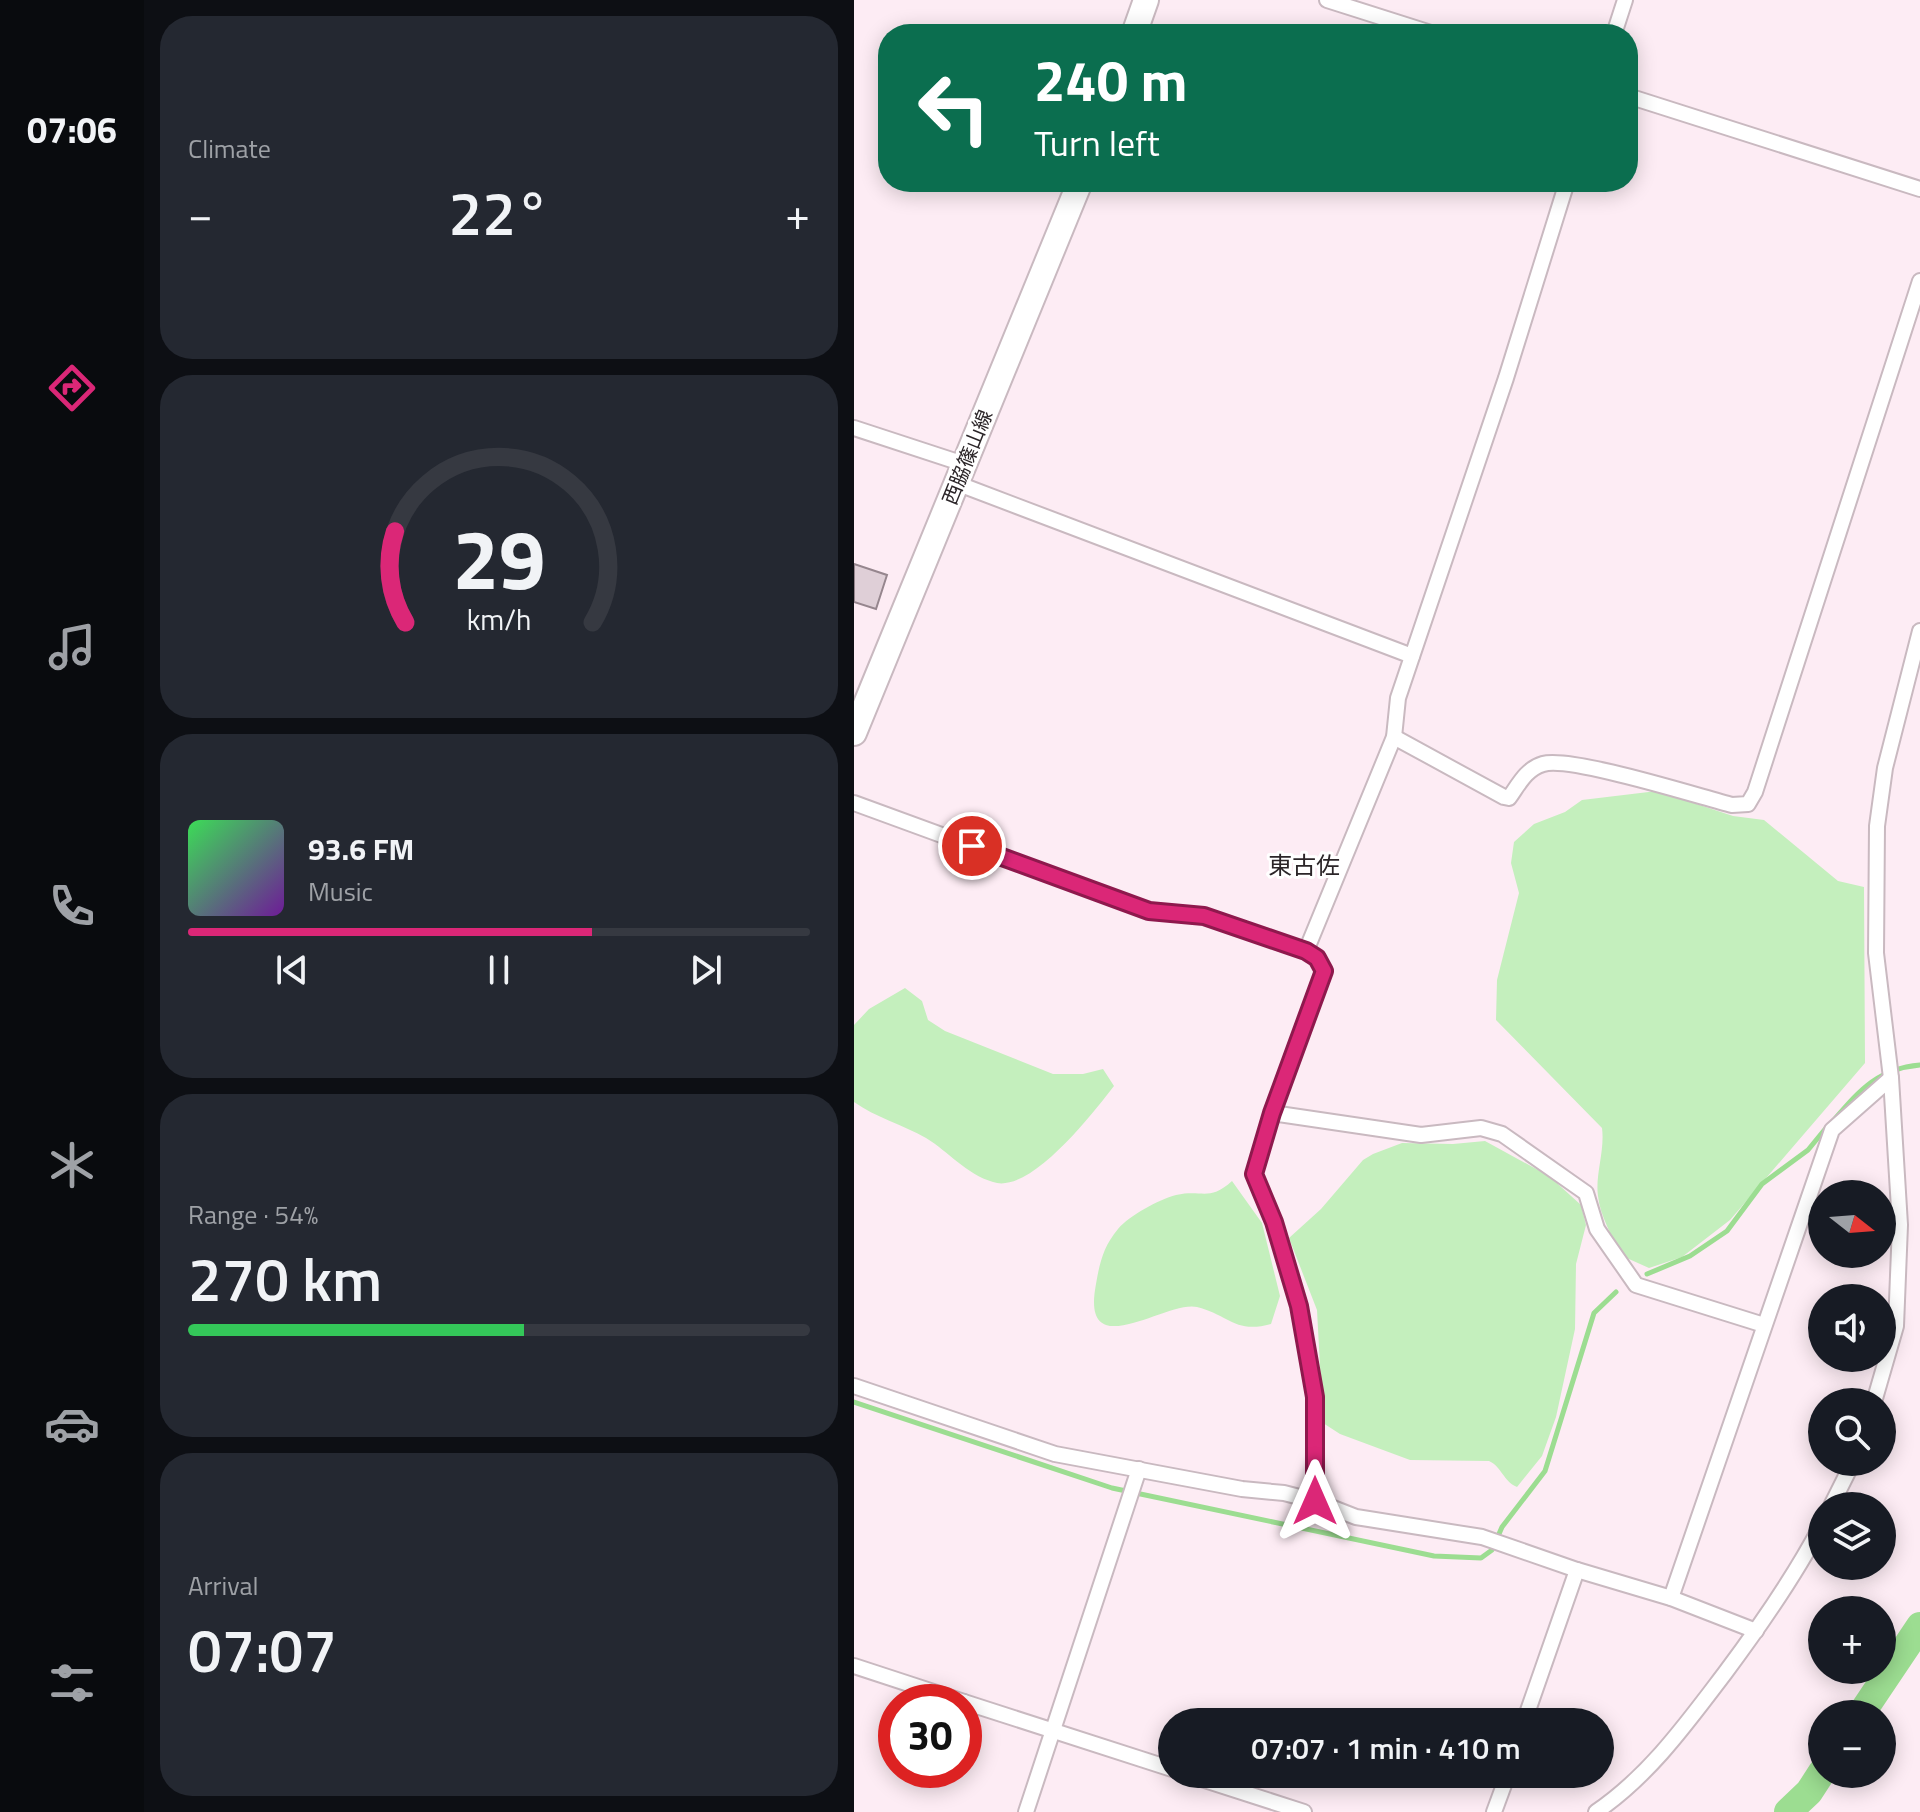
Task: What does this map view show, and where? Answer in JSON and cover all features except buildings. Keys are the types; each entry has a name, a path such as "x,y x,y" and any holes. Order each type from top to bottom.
{"main road":[{"path":"1138,24 1146,0"},
{"name":"西脇篠山線","path":"854,733 859,702 960,474 1076,192"}],"street":[{"path":"1327,0 1403,24"},
{"path":"1617,24 1625,0"},
{"path":"1638,99 1920,189"},
{"path":"1306,951 1394,737 1398,698 1506,378 1564,192"},
{"path":"1394,737 1509,798 1526,773 1545,763 1580,765 1732,805 1748,804 1755,792 1920,281"},
{"path":"854,428 960,474 1412,656"},
{"path":"1878,1388 1896,1326 1900,1225 1891,1078 1876,953 1877,826 1885,768 1920,631"},
{"path":"854,803 1149,911 1204,916 1306,951 1317,958 1324,971 1272,1113 1254,1174 1274,1222 1299,1306 1315,1397 1315,1501"},
{"path":"1671,1598 1832,1130 1891,1078"},
{"path":"1272,1113 1421,1135 1481,1128 1502,1134 1586,1193 1597,1229 1636,1285 1764,1325"},
{"path":"854,1386 1055,1454 1315,1501 1356,1517 1482,1537 1671,1598 1756,1631"},
{"path":"1026,1812 1139,1469"},
{"path":"1596,1812 1618,1797 1653,1763 1756,1631 1808,1547"},
{"path":"1529,1708 1577,1570"},
{"path":"854,1666 909,1684"},
{"path":"982,1708 1158,1764"},
{"path":"1229,1788 1304,1812"},
{"path":"1494,1812 1503,1788"}],"green space":[{"path":"1657,791 1733,816 1764,820 1838,881 1864,887 1865,1063 1730,1220 1682,1257 1649,1268 1620,1255 1601,1211 1597,1188 1602,1128 1496,1020 1497,980 1519,893 1511,863 1514,842 1534,824 1565,812 1582,800"},
{"path":"905,988 922,1001 928,1020 945,1031 1053,1074 1083,1074 1103,1069 1114,1086 1060,1149 1025,1176 1008,1183 983,1178 926,1138 854,1102 854,1025 869,1009"},
{"path":"1485,1141 1549,1176 1581,1205 1586,1225 1576,1264 1575,1329 1556,1417 1542,1456 1517,1487 1489,1461 1410,1460 1340,1434 1323,1423 1317,1310 1289,1238 1321,1209 1363,1160 1373,1154 1402,1143"},
{"path":"1232,1181 1262,1223 1280,1296 1271,1324 1240,1325 1197,1307 1184,1307 1131,1324 1115,1326 1102,1323 1095,1312 1096,1281 1105,1250 1118,1229 1137,1213 1161,1200 1176,1195 1211,1193"}],"waterway":[{"path":"1833,1121 1870,1083 1892,1071 1920,1065"},
{"path":"1647,1274 1690,1256 1727,1231 1762,1184 1808,1150 1826,1128"},
{"path":"854,1402 1112,1488 1434,1556 1481,1558 1492,1550 1502,1527 1545,1471 1594,1313 1616,1292"},
{"path":"1870,1700 1920,1626"},
{"path":"1788,1812 1812,1788"}],"district":[{"name":"東古佐","path":"1304,865"}],"route":[{"path":"972,846 1149,911 1204,916 1306,951 1317,958 1324,971 1272,1113 1254,1174 1274,1222 1299,1306 1315,1397 1315,1501"}]}
